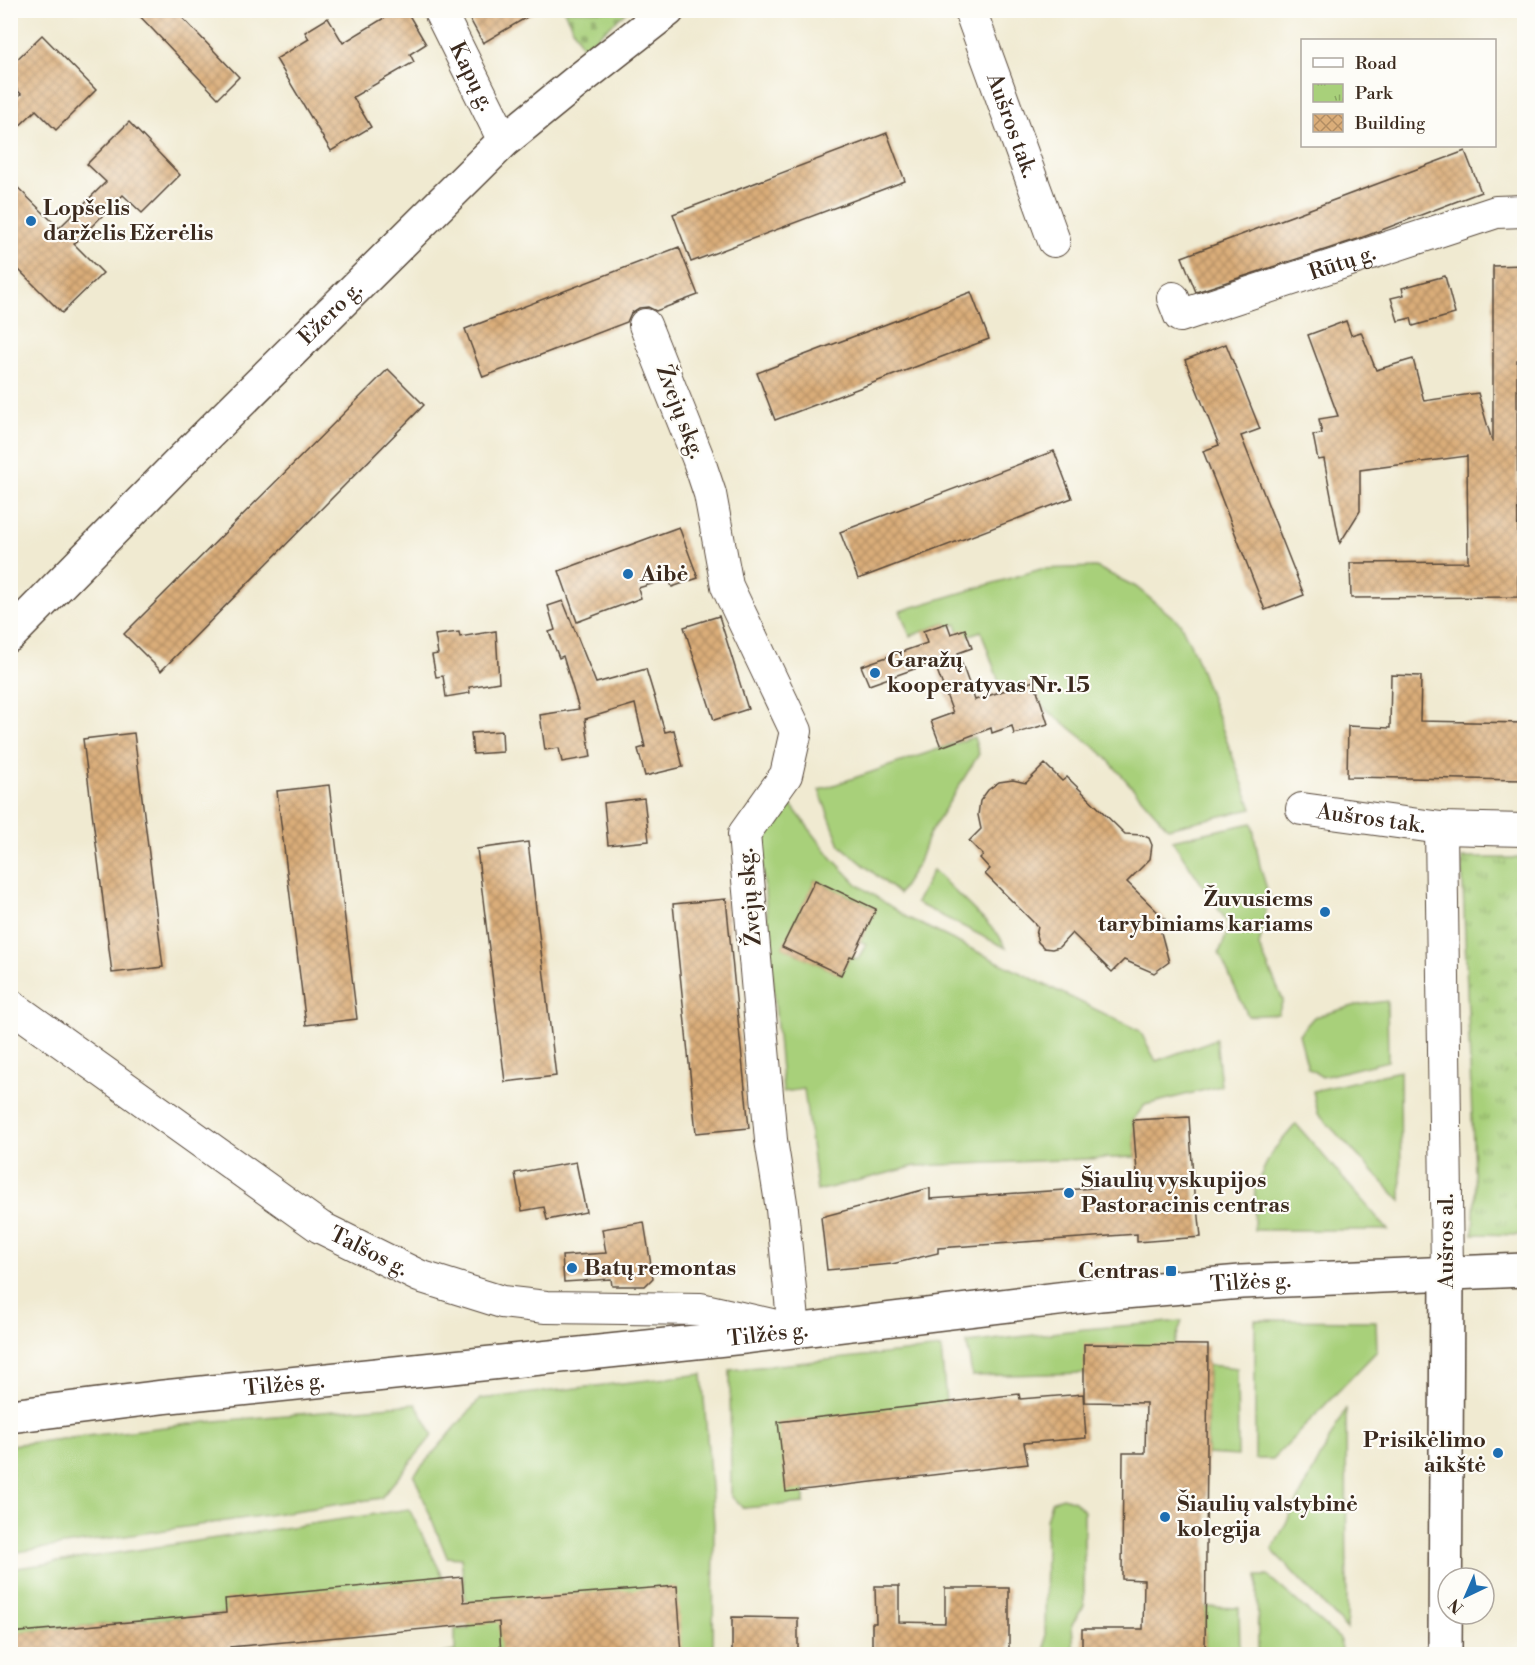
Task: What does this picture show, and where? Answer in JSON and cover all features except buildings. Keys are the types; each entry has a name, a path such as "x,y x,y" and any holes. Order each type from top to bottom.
{"main road":[{"name":"Ežero g.","path":"10,635 183,459 504,141 668,10"},
{"name":"Tilžės g.","path":"10,1416 94,1404 744,1337 1112,1293 1240,1282 1524,1270"},
{"name":"Aušros al.","path":"1445,1654 1447,1272"}],"street":[{"name":"Kapų g.","path":"439,10 504,141"},
{"name":"Aušros tak.","path":"970,10 1054,241"},
{"name":"Rūtų g.","path":"1173,298 1180,316 1496,212 1524,211"},
{"name":"Žvejų skg.","path":"645,326 710,494 727,586 796,731 786,775 744,834 771,1140 782,1209 794,1330"},
{"name":"Aušros tak.","path":"1302,809 1441,828 1524,830"},
{"name":"Aušros al.","path":"1441,828 1447,1272"},
{"name":"Talšos g.","path":"10,1005 320,1227 419,1276 502,1302 546,1307 701,1309 794,1330"}],"green space":[{"path":"564,11 628,11 583,48"},
{"path":"1096,567 1136,587 1180,623 1194,652 1252,809 1168,828 1102,753 1042,706 1034,681 1002,691 981,631 961,638 956,624 948,627 946,623 910,636 900,611 1041,569"},
{"path":"974,737 979,754 928,836 919,862 899,894 840,845 819,790"},
{"path":"791,805 832,858 857,884 908,918 1140,1031 1156,1061 1216,1039 1221,1086 1145,1105 1133,1120 1136,1157 916,1166 817,1191 804,1089 783,1092 760,838","holes":["815,880 876,909 860,941 866,944 858,959 850,956 841,975 783,947"]},
{"path":"1252,823 1260,866 1269,896 1259,946 1283,1000 1278,1014 1248,1016 1219,953 1230,926 1172,840"},
{"path":"1462,858 1524,858 1524,1235 1473,1234 1475,1197"},
{"path":"933,870 998,934 1006,948 916,903"},
{"path":"1387,1001 1388,1061 1322,1077 1308,1068 1299,1034 1314,1017 1357,1005"},
{"path":"1400,1071 1401,1201 1318,1114 1313,1091"},
{"path":"1296,1124 1388,1230 1254,1230 1255,1187 1272,1152"},
{"path":"1255,1320 1376,1321 1377,1351 1273,1459 1255,1459"},
{"path":"1182,1321 1174,1345 1084,1373 972,1376 967,1343 1085,1329"},
{"path":"941,1348 946,1403 804,1490 804,1503 743,1508 731,1496 730,1370"},
{"path":"1208,1365 1237,1368 1238,1456 1207,1454"},
{"path":"702,1374 714,1524 713,1654 441,1654 455,1651 455,1629 469,1629 461,1558 447,1557 414,1475 480,1399"},
{"path":"416,1404 433,1435 381,1498 11,1553 11,1445 216,1421"},
{"path":"1346,1408 1347,1629 1272,1550"},
{"path":"1062,1497 1075,1501 1084,1511 1084,1606 1072,1624 1074,1654 1045,1654 1046,1520 1051,1502"},
{"path":"409,1509 444,1579 226,1613 11,1633 11,1569"},
{"path":"1257,1576 1268,1576 1340,1639 1341,1654 1258,1654"},
{"path":"1205,1607 1239,1608 1240,1654 1205,1654"}],"place":[{"name":"Lopšelis darželis Ežerėlis","path":"31,221"},
{"name":"Aibė","path":"628,574"},
{"name":"Garažų kooperatyvas Nr. 15","path":"875,673"},
{"name":"Žuvusiems tarybiniams kariams","path":"1325,912"},
{"name":"Šiaulių vyskupijos Pastoracinis centras","path":"1069,1193"},
{"name":"Batų remontas","path":"572,1268"},
{"name":"Centras","path":"1171,1271"},
{"name":"Prisikėlimo aikštė","path":"1498,1453"},
{"name":"Šiaulių valstybinė kolegija","path":"1165,1517"}]}
